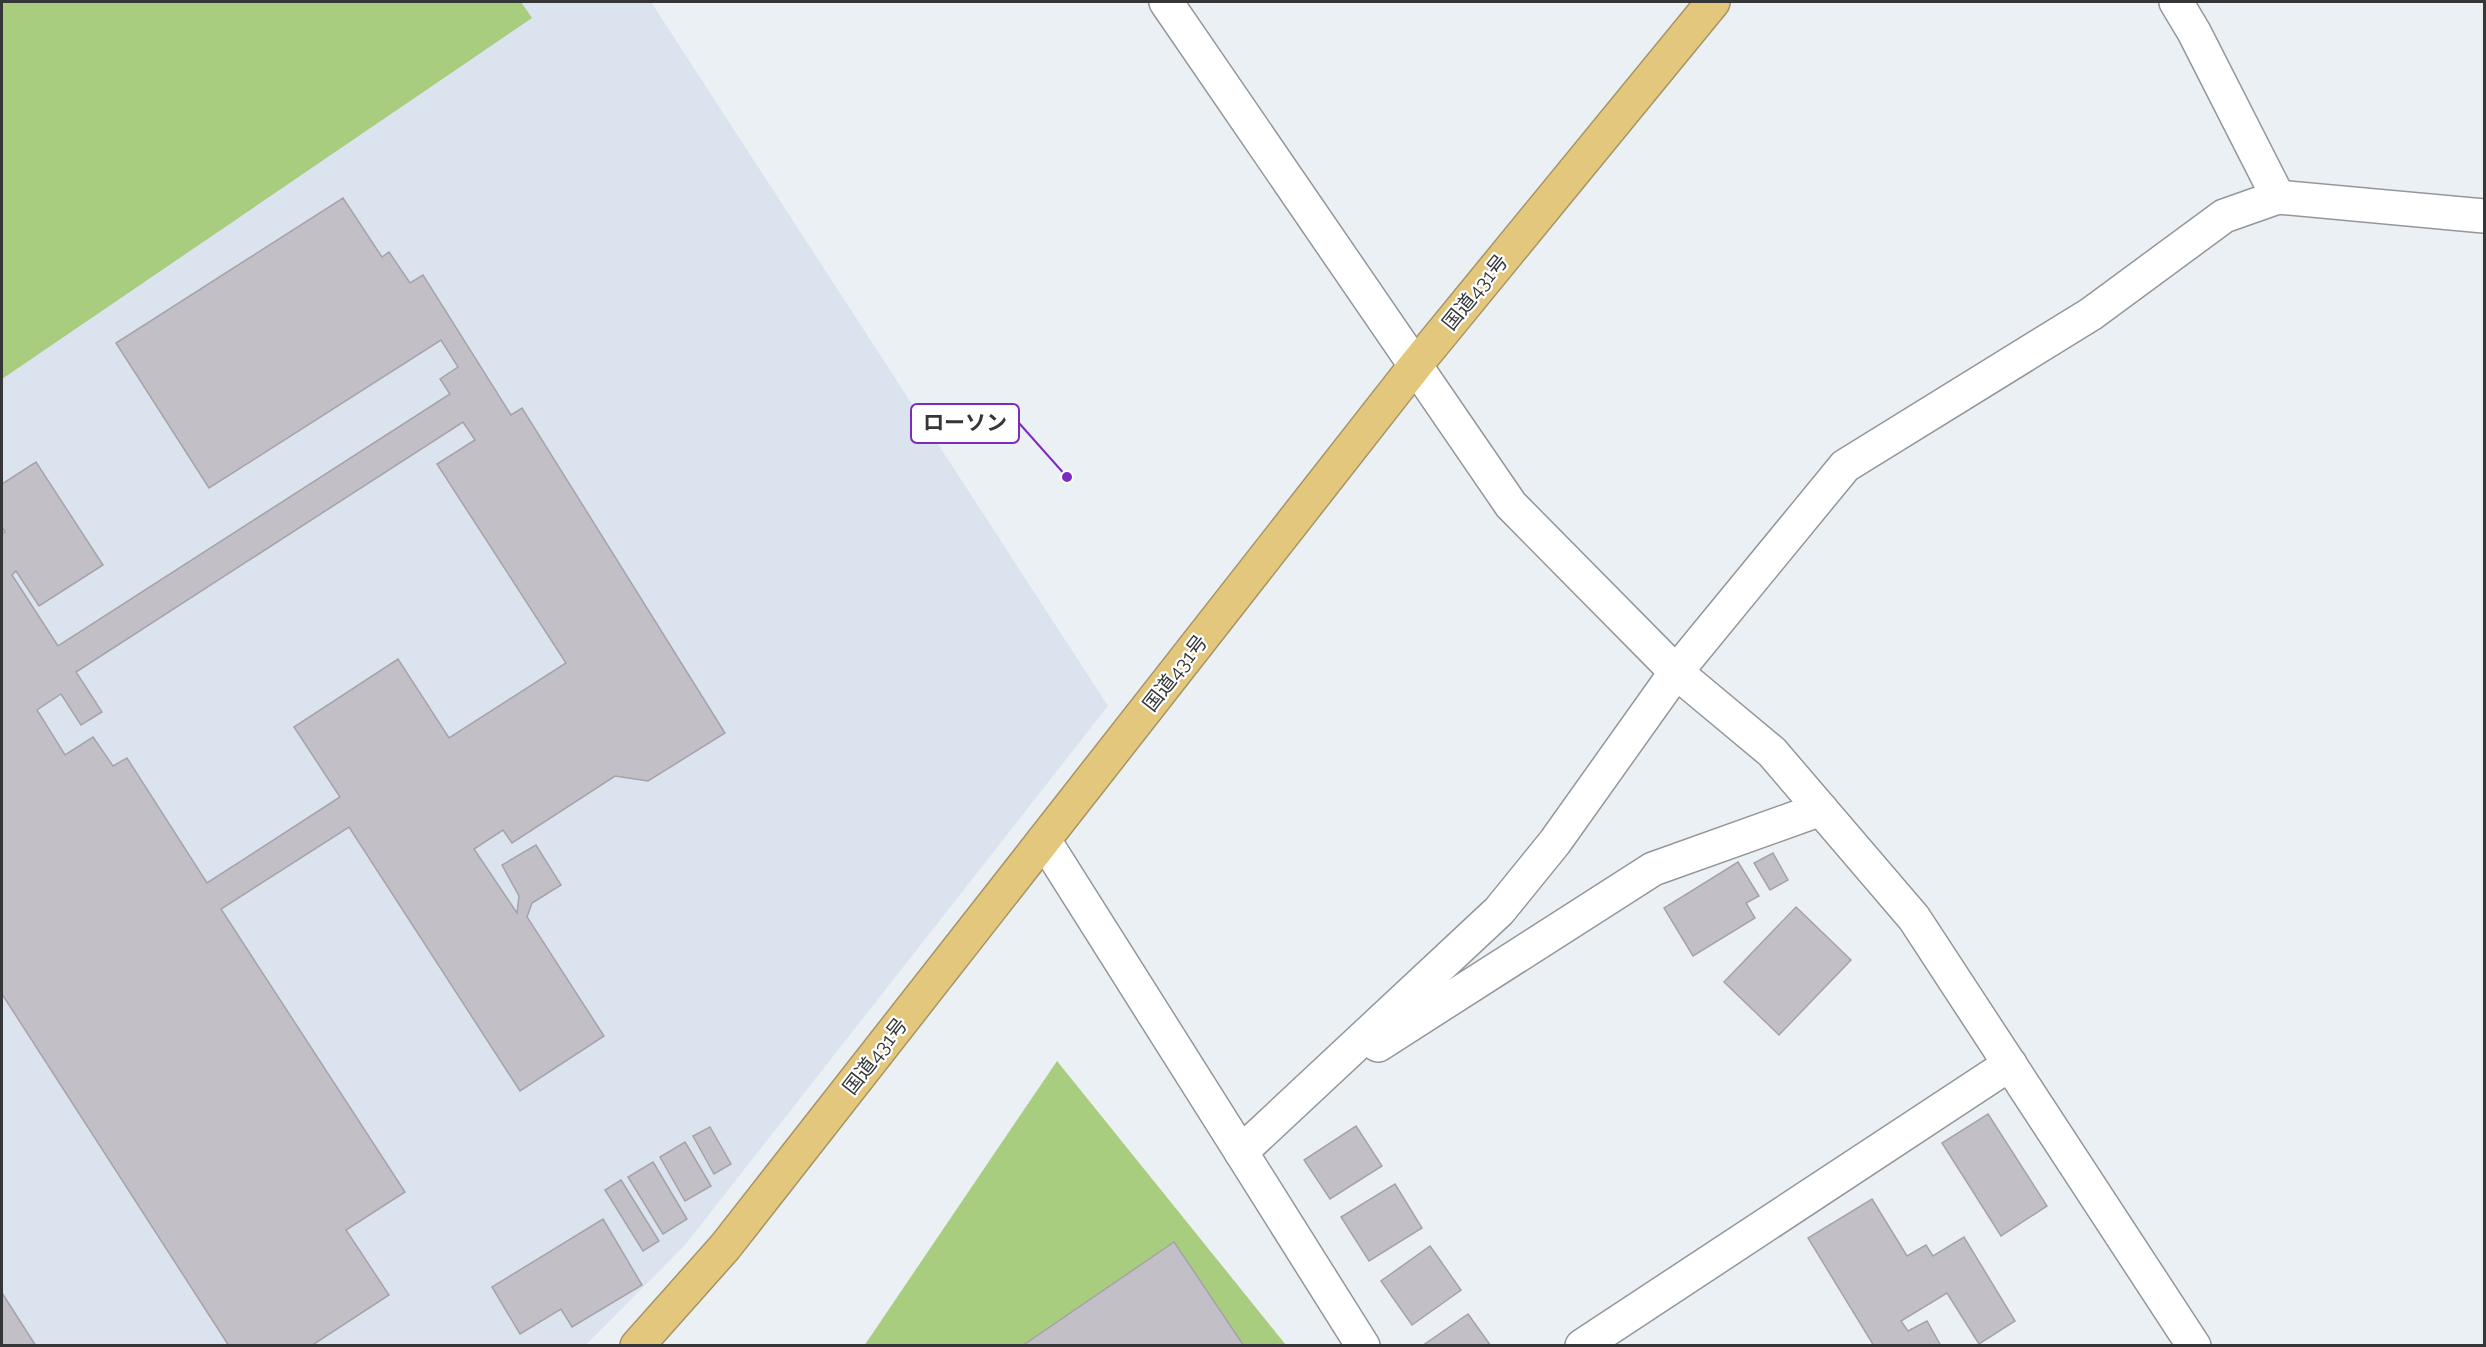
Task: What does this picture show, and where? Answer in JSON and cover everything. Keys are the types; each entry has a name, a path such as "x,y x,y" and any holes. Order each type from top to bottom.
{"highway":[{"name":"国道431号","path":"637,1346 725,1246 1415,366 1713,2"}],"street":[{"path":"1166,2 1511,505 1676,672 1772,752 1914,918 2194,1346"},
{"path":"2176,2 2194,32 2278,197"},
{"path":"1241,1152 1500,912 1554,842 1676,672 1845,466 2091,314 2224,216 2278,197 2484,216"},
{"path":"1309,1089 1653,869 1821,809"},
{"path":"1044,840 1363,1346"},
{"path":"1582,1346 2010,1064"}],"shaded area":[{"path":"2,2 651,2 1108,706 685,1245 586,1345 2,1346"}],"green space":[{"path":"2,2 521,2 532,18 2,379"},
{"path":"1057,1061 1286,1345 864,1346"}],"building":[{"path":"343,198 382,257 389,252 410,283 423,275 511,415 522,408 725,733 648,781 615,776 512,843 503,830 474,849 517,913 519,896 502,865 536,845 561,885 532,903 527,917 604,1036 520,1091 349,827 221,909 405,1192 346,1230 389,1295 311,1346 229,1346 2,994 2,534 5,532 2,527 2,484 36,462 103,565 39,606 16,571 12,575 58,646 450,394 440,379 458,367 441,340 209,488 116,343","holes":["463,422 475,440 437,464 566,663 449,738 398,659 294,727 340,797 207,883 127,758 113,766 93,737 65,755 37,710 61,694 81,725 102,712 76,672"]},
{"path":"1773,853 1788,880 1770,890 1754,863"},
{"path":"1738,862 1759,896 1746,903 1755,918 1693,956 1664,908"},
{"path":"1796,907 1851,960 1779,1035 1724,982"},
{"path":"1988,1114 2047,1206 2001,1236 1942,1143"},
{"path":"1356,1126 1382,1166 1330,1199 1304,1160"},
{"path":"710,1127 731,1164 714,1174 693,1136"},
{"path":"685,1142 711,1186 685,1201 660,1157"},
{"path":"653,1162 687,1219 663,1234 628,1177"},
{"path":"621,1180 659,1241 643,1251 605,1190"},
{"path":"1395,1184 1422,1228 1369,1261 1341,1217"},
{"path":"1872,1199 1907,1256 1926,1245 1933,1256 1964,1237 2015,1321 1979,1344 1947,1293 1901,1321 1908,1331 1927,1321 1941,1346 1874,1346 1808,1238"},
{"path":"603,1219 642,1285 572,1327 561,1309 520,1334 492,1287"},
{"path":"1174,1242 1244,1346 1022,1346"},
{"path":"1430,1246 1461,1290 1412,1325 1381,1281"},
{"path":"2,1293 36,1346 2,1346"},
{"path":"1468,1314 1491,1346 1422,1346"}],"place":[{"name":"ローソン","path":"1067,477"}]}
